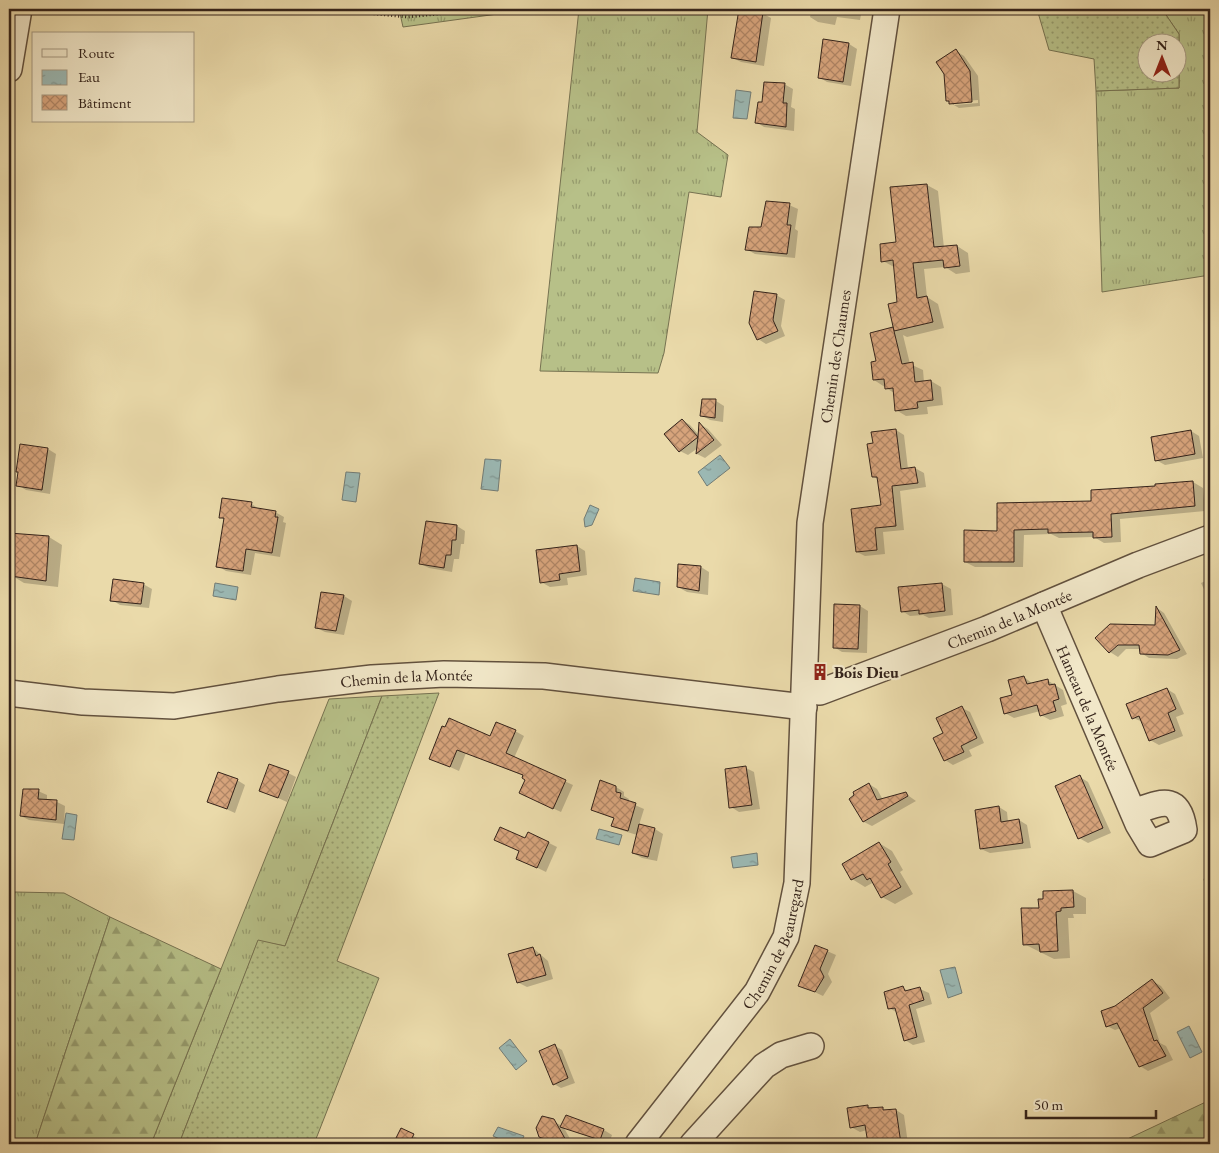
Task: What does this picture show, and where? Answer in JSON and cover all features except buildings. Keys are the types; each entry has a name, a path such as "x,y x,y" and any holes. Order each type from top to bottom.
{"street":[{"path":"9,69 19,9"},
{"name":"Chemin des Chaumes","path":"804,698 810,523 887,9"},
{"name":"Chemin de la Montée","path":"9,693 84,702 174,706 372,678 444,674 544,676 804,698 987,629 1138,565 1210,538"},
{"name":"Hameau de la Montée","path":"1044,605 1133,812"},
{"name":"Chemin de Beauregard","path":"638,1144 756,992 786,937 797,883 804,698"},
{"path":"693,1144 764,1066 780,1055 811,1046"}],"path":[{"path":"324,9 408,17 485,9"}],"green space":[{"path":"399,9 534,9 403,27"},
{"path":"579,9 708,9 697,132 728,155 721,197 689,192 664,353 658,373 540,371"},
{"path":"1037,9 1162,9 1178,32 1136,32 1136,82 1179,82 1179,88 1096,91 1094,59 1049,50"},
{"path":"1162,9 1210,9 1210,275 1102,292 1096,91 1179,88 1179,82 1186,82 1186,32 1178,32"},
{"path":"439,693 337,961 379,978 314,1144 179,1144 258,940 285,946 382,696"},
{"path":"382,696 285,946 258,941 179,1144 151,1144 329,699"},
{"path":"15,892 64,893 110,917 35,1144 9,1144 9,915"},
{"path":"110,917 221,969 151,1144 35,1144"},
{"path":"1210,1100 1210,1144 1117,1144"}],"water":[{"path":"736,90 751,92 747,119 733,118"},
{"path":"720,455 730,468 707,486 698,472"},
{"path":"485,459 501,460 498,491 481,489"},
{"path":"346,472 360,473 356,502 342,500"},
{"path":"590,505 599,509 592,525 585,527 584,519"},
{"path":"635,578 660,582 659,595 633,591"},
{"path":"215,583 238,587 236,600 213,596"},
{"path":"66,813 77,815 74,840 62,839"},
{"path":"599,829 622,835 619,845 596,839"},
{"path":"757,853 758,865 733,868 731,857"},
{"path":"955,967 962,993 948,998 940,970"},
{"path":"1189,1026 1202,1052 1190,1058 1177,1032"},
{"path":"510,1039 527,1061 516,1070 499,1048"},
{"path":"498,1127 524,1136 520,1144 510,1144 493,1136"}],"place":[{"name":"Bois Dieu","path":"820,672"}]}
